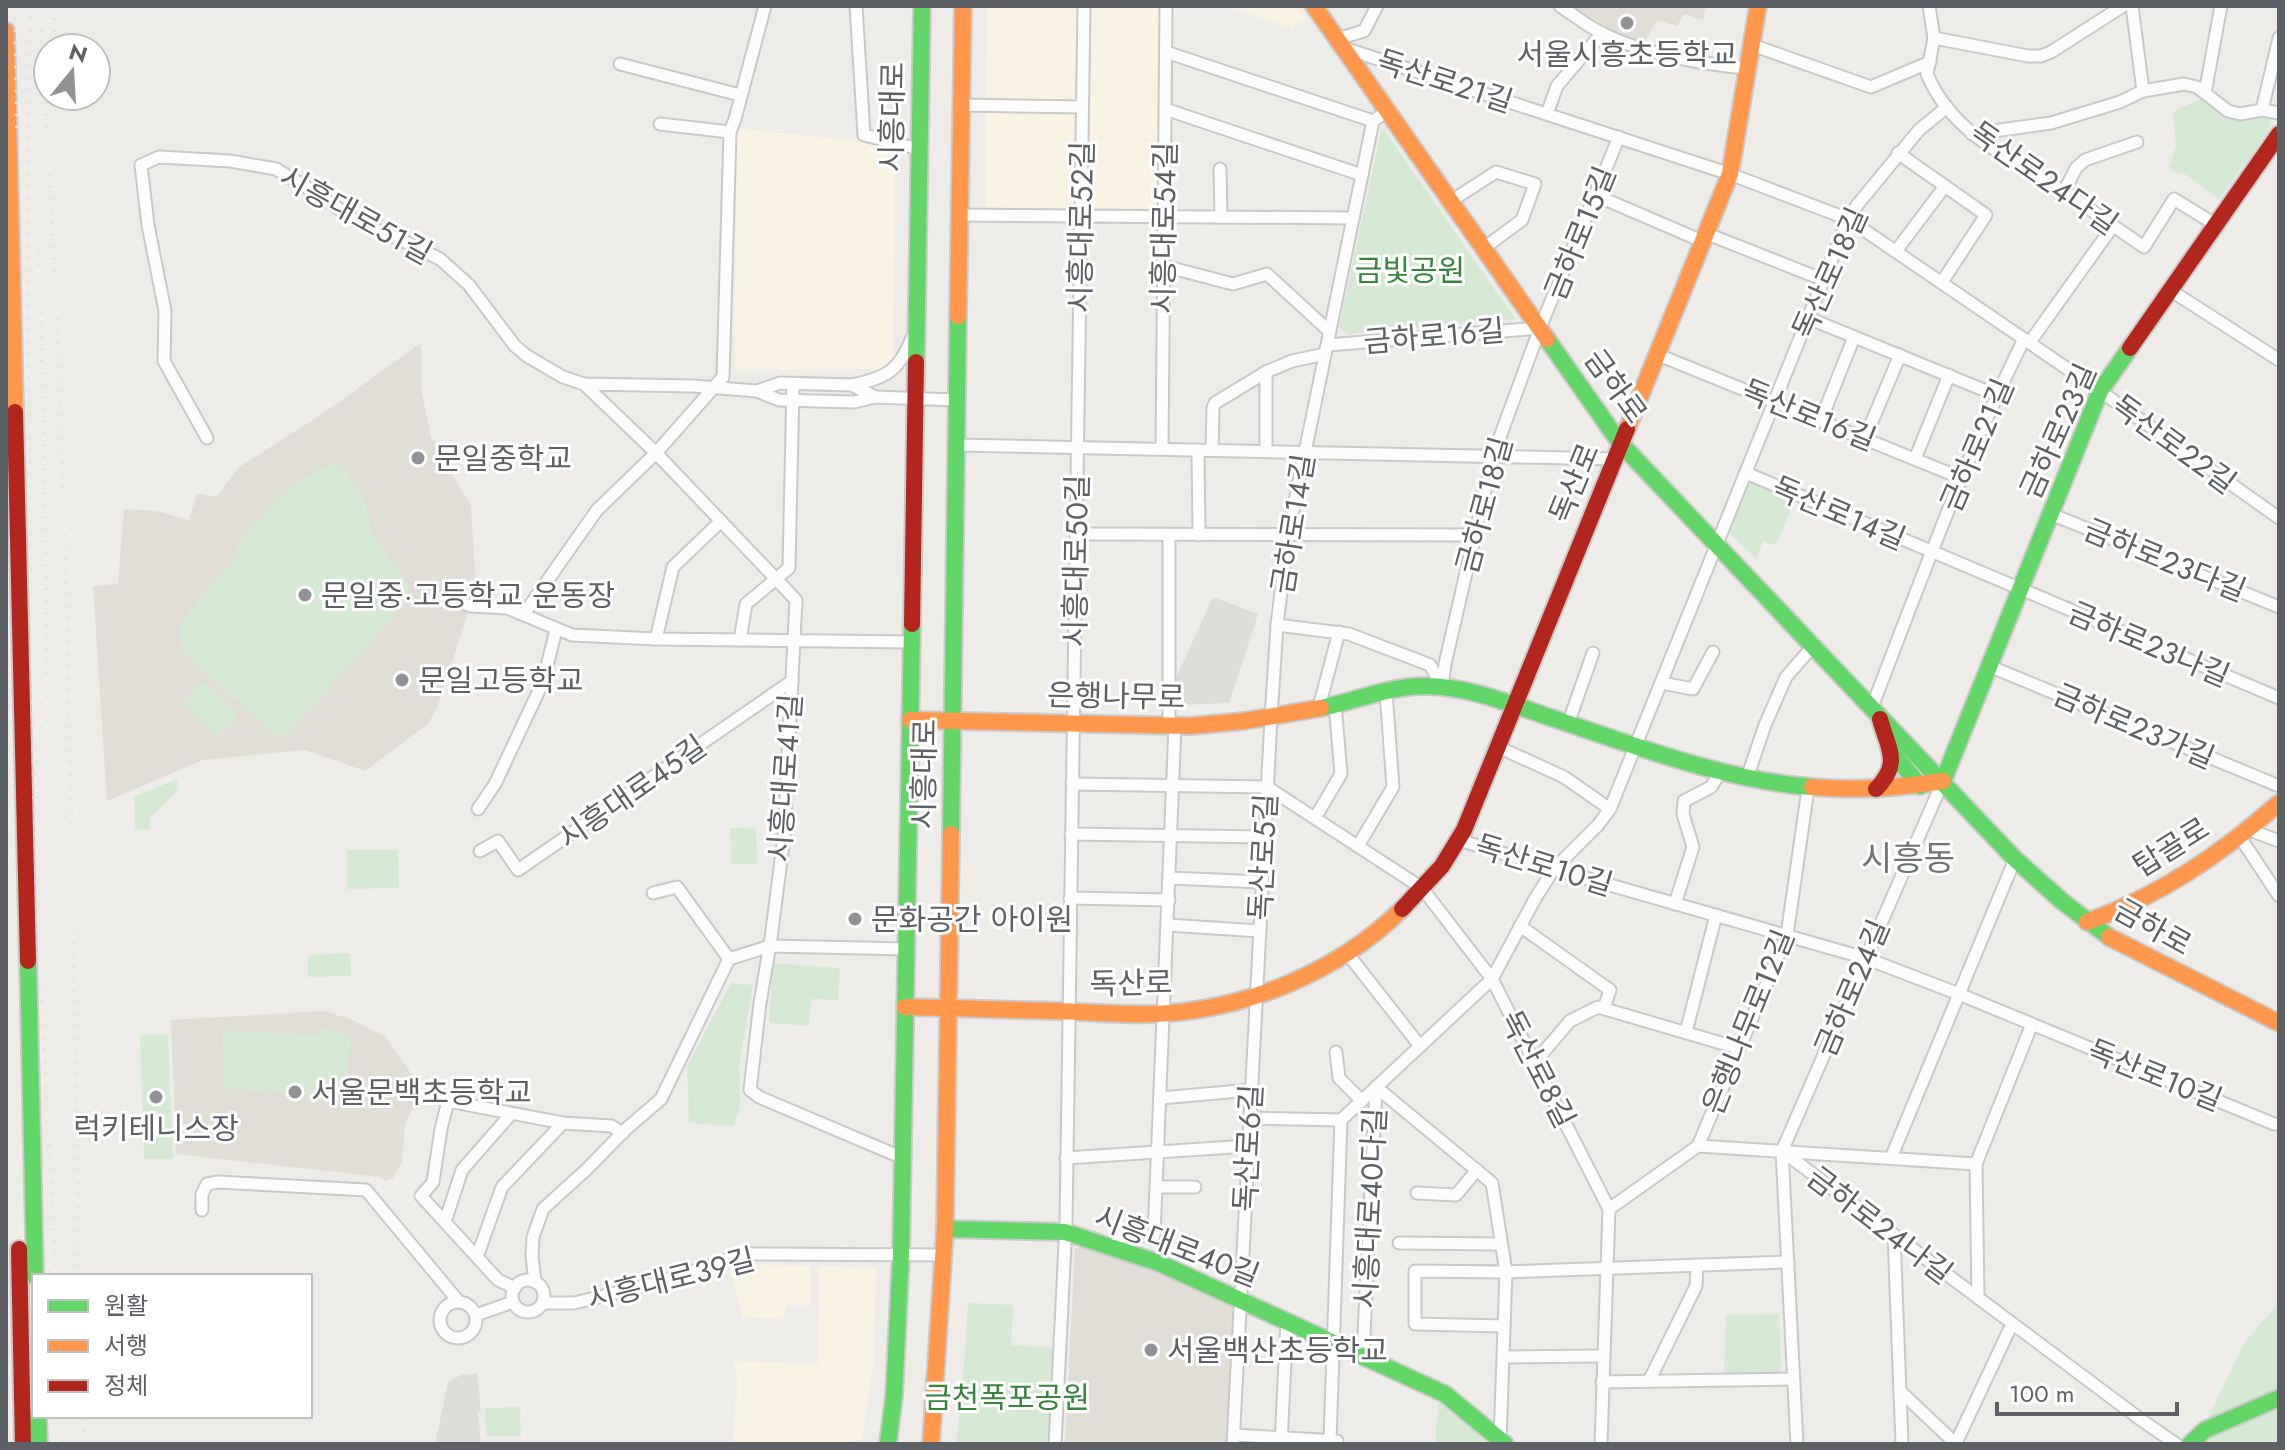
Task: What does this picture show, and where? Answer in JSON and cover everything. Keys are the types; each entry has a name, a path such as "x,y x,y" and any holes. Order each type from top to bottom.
{"main road":[{"name":"시흥대로","path":"888,1444 894,1396 901,1254 922,6"},
{"name":"시흥대로","path":"931,1444 945,1229 963,6"},
{"name":"금하로","path":"1314,6 1540,328 1617,451 1717,545 2015,859 2087,922 2110,938 2279,1023"},
{"name":"독산로","path":"905,1007 1165,1013 1256,996 1310,975 1347,953 1392,919 1435,874 1459,840 1730,174 1758,6"},
{"path":"6,31 35,1274"},
{"name":"금하로23길","path":"1943,781 2100,391 2279,134"},
{"path":"6,668 23,1444"},
{"name":"은행나무로","path":"910,720 1172,726 1232,724 1417,686 1442,687 1747,778 1808,789 1876,789 1943,781"},
{"path":"1875,710 1890,750 1891,773 1876,789"},
{"path":"1890,750 1920,786"},
{"name":"탑골로","path":"2087,922 2123,909 2185,876 2279,803"},
{"name":"시흥대로40길","path":"945,1229 1065,1232 1159,1263 1445,1394 1503,1442"},
{"path":"2190,1444 2205,1430 2279,1398"},
{"path":"38,1418 39,1444"}],"street":[{"path":"524,614 597,510 656,453 723,377 730,132 765,6"},
{"path":"856,6 864,135 919,149"},
{"name":"시흥대로52길","path":"1077,447 1084,6"},
{"name":"시흥대로54길","path":"1162,449 1166,6"},
{"path":"1340,43 1364,31 1377,6"},
{"path":"1560,6 1602,33 1626,43 1688,60 1748,68"},
{"name":"독산로24다길","path":"1929,6 1934,38 1927,74 1947,107 1986,146 2064,192 2144,247 2174,199 2216,225"},
{"path":"1934,38 2041,56 2123,6"},
{"path":"2132,6 2143,91"},
{"path":"2205,93 2221,6"},
{"name":"독산로21길","path":"1547,114 1557,86 1602,33"},
{"path":"2262,110 2279,38"},
{"name":"독산로21길","path":"1340,43 1730,174"},
{"path":"1752,45 1871,87 1930,62"},
{"path":"1166,52 1373,121 1387,111"},
{"path":"620,64 740,95"},
{"path":"1972,134 2051,123 2120,102 2143,91 2184,84 2197,87 2228,111 2240,114 2262,110 2279,113"},
{"path":"961,105 1082,107"},
{"name":"독산로18길","path":"1775,401 1848,219 1898,153 1947,107"},
{"path":"1165,109 1362,175"},
{"name":"금하로14길","path":"1271,718 1277,625 1288,535 1373,121"},
{"path":"660,124 730,132"},
{"name":"금하로15길","path":"1540,328 1619,137"},
{"path":"2064,192 2076,168 2085,160 2137,142"},
{"path":"1898,153 1986,215 1942,282"},
{"name":"시흥대로51길","path":"207,438 164,361 165,311 141,176 141,165 159,157 254,164 276,169 296,179 354,220 440,259 469,285 515,346 563,377 584,384 757,391 779,400 854,402 875,397 957,400"},
{"path":"1220,169 1221,217"},
{"path":"1451,201 1496,172 1535,184 1522,220 1484,248"},
{"name":"독산로22길","path":"1730,174 1848,219 2279,518"},
{"path":"1896,251 1945,186"},
{"path":"1595,195 1824,280"},
{"path":"960,215 1353,218"},
{"path":"2027,341 2113,226"},
{"path":"1164,266 1233,284 1267,274 1329,331"},
{"path":"2170,290 2279,360"},
{"path":"1808,318 1996,395"},
{"path":"852,385 872,381 900,364 917,326"},
{"name":"금하로16길","path":"1326,349 1540,328"},
{"name":"금하로18길","path":"1442,687 1493,456 1540,328"},
{"path":"1821,420 1854,337"},
{"name":"금하로21길","path":"1875,710 1961,478 1996,395 2027,341"},
{"path":"1212,450 1213,405 1266,372 1326,349"},
{"name":"독산로16길","path":"1656,354 1961,478"},
{"path":"1865,438 1900,355"},
{"path":"1266,372 1266,451"},
{"path":"1915,459 1949,375"},
{"name":"시흥대로51길","path":"757,391 780,383 852,385 875,397"},
{"name":"시흥대로41길","path":"584,384 656,453 796,600 784,837 750,1090 759,1097 903,1158"},
{"path":"740,640 746,604 789,568 793,384"},
{"path":"1249,1118 1341,1120 1492,979 1554,869 1610,809 1775,401"},
{"name":"시흥대로50길","path":"957,445 1493,456 1617,451"},
{"name":"시흥대로50길","path":"1055,1444 1065,1232 1077,447"},
{"path":"1198,450 1199,535"},
{"name":"독산로14길","path":"1746,473 1932,552"},
{"name":"금하로23다길","path":"2051,514 2279,607"},
{"path":"656,639 673,567 721,521"},
{"path":"1076,534 1475,535"},
{"path":"1115,1248 1119,1236 1154,1236 1173,786 1169,535"},
{"path":"1932,552 2020,590"},
{"name":"금하로23나길","path":"2020,590 2279,698"},
{"path":"444,597 471,606 497,606 524,614 572,635 911,642"},
{"path":"1277,625 1349,634 1430,665 1442,687"},
{"path":"478,809 495,784 543,682 556,630"},
{"path":"1315,818 1341,774 1327,706 1339,632"},
{"path":"1747,778 1786,677 1814,645"},
{"path":"1662,683 1693,689 1713,652"},
{"path":"1568,724 1593,653"},
{"name":"금하로23가길","path":"1989,666 2279,786"},
{"name":"시흥대로45길","path":"480,851 498,841 518,870 792,681"},
{"path":"1358,846 1393,787 1386,692"},
{"name":"독산로5길","path":"1256,996 1271,718"},
{"path":"1498,747 1564,777 1610,809"},
{"path":"1675,904 1693,847 1683,814 1684,801 1711,787 1721,771"},
{"name":"금하로24길","path":"1797,1444 1782,1151 1943,781"},
{"path":"1072,784 1267,787"},
{"name":"독산로8길","path":"1267,787 1422,888 1492,979 1535,1062 1609,1209 1601,1444"},
{"name":"은행나무로12길","path":"1609,1209 1698,1146 1787,935 1808,789"},
{"path":"2244,833 2279,841"},
{"name":"탑골로","path":"2244,833 2279,896"},
{"path":"1071,834 1264,837"},
{"name":"독산로10길","path":"1459,840 1865,958 2279,1124"},
{"path":"1891,1158 2015,859"},
{"path":"1170,878 1262,882"},
{"path":"653,893 677,887 729,959 770,946 906,949"},
{"path":"1070,898 1169,900"},
{"path":"1686,1032 1716,915"},
{"path":"1168,925 1259,931"},
{"path":"1520,926 1610,990 1604,1008"},
{"path":"1347,953 1420,1046"},
{"name":"시흥대로39길","path":"513,1302 519,1309 528,1312 537,1310 543,1303 544,1292 535,1282 532,1256 533,1237 543,1209 661,1099 729,959"},
{"name":"독산로6길","path":"1234,1439 1256,996"},
{"path":"1535,1062 1570,1021 1598,1007 1738,1048"},
{"path":"1698,1146 1976,1164 2032,1024"},
{"path":"1336,1052 1339,1078 1362,1101"},
{"name":"시흥대로40다길","path":"1376,1087 1492,1183 1506,1272 1503,1442"},
{"name":"시흥대로40다길","path":"1363,1355 1376,1087"},
{"path":"1161,1098 1251,1090"},
{"path":"515,1288 498,1280 421,1196 433,1182 448,1101 563,1123 611,1126 623,1133"},
{"path":"445,1222 462,1170 511,1114"},
{"path":"1234,1439 1334,1442 1341,1120"},
{"path":"477,1257 502,1187 563,1123"},
{"path":"1066,1158 1248,1146"},
{"name":"금하로24나길","path":"1782,1151 2176,1444"},
{"name":"금하로24나길","path":"1976,1164 1978,1298"},
{"path":"1417,1193 1456,1195 1477,1170"},
{"path":"202,1210 204,1189 207,1184 218,1182 366,1190 459,1302 468,1305 476,1315 473,1330 467,1335 451,1336 444,1330 441,1323 443,1297 435,1274"},
{"path":"1156,1187 1195,1187"},
{"path":"1894,1235 1902,1444"},
{"path":"1399,1243 1501,1244"},
{"name":"시흥대로39길","path":"543,1303 587,1300 660,1282 745,1254 944,1255"},
{"path":"1504,1326 1415,1324 1415,1271 1506,1272 1788,1262"},
{"path":"1649,1381 1696,1286 1697,1265"},
{"path":"476,1315 513,1302 515,1288 521,1282 535,1282"},
{"path":"441,1316 448,1306 459,1302"},
{"path":"1282,1441 1287,1320"},
{"path":"1900,1391 1956,1444 2012,1324"},
{"path":"1503,1357 1603,1356"},
{"path":"1602,1382 1793,1379"}],"shaded area":[{"path":"987,6 1077,6 1074,205 1069,210 985,208"},
{"path":"1091,6 1162,6 1159,207 1154,211 1093,210 1089,206"},
{"path":"1226,6 1297,6 1307,20 1304,24 1296,21 1293,29"},
{"name":"서울시흥초등학교","path":"1572,6 1706,6 1703,20 1684,14 1677,26 1657,20 1644,43 1625,37"},
{"path":"737,128 895,145 893,361 884,369 734,369"},
{"path":"421,343 421,388 431,437 471,506 476,588 437,708 428,724 365,771 305,750 203,760 107,801 93,586 118,584 124,509 156,511 189,520 197,493 216,497 239,467 325,412"},
{"path":"1213,597 1258,614 1229,703 1174,703 1175,680"},
{"name":"서울문백초등학교","path":"324,1011 353,1020 386,1037 415,1079 417,1100 405,1124 402,1162 393,1178 385,1181 381,1177 176,1154 171,1020"},
{"name":"서울백산초등학교","path":"1083,1247 1156,1271 1233,1303 1228,1444 1065,1444 1075,1248"},
{"path":"735,1264 811,1266 811,1305 788,1305 784,1319 743,1317 730,1269"},
{"path":"819,1266 876,1268 873,1366 862,1439 829,1444 733,1444 737,1386 734,1361 818,1364"},
{"path":"477,1373 481,1444 435,1444 448,1382 461,1375"}],"green space":[{"path":"2208,95 2220,105 2268,115 2271,124 2219,199 2185,174 2169,168 2176,146 2175,111"},
{"name":"금빛공원","path":"1382,127 1515,319 1347,334 1339,327"},
{"name":"문일중·고등학교 운동장","path":"331,464 345,468 367,507 371,531 409,585 404,605 287,734 274,735 183,652 178,625 236,556 232,552 276,500 301,479"},
{"path":"1747,483 1755,483 1795,499 1776,545 1763,541 1756,559 1731,535 1728,525"},
{"path":"203,681 238,715 217,737 182,703"},
{"path":"177,779 178,790 150,817 150,829 135,829 134,797"},
{"path":"756,827 757,864 731,864 730,828"},
{"path":"347,850 398,850 399,888 347,889"},
{"path":"350,953 351,976 308,977 308,955"},
{"path":"773,963 840,968 838,1000 811,999 809,1026 769,1023"},
{"path":"731,983 753,985 739,1066 740,1107 734,1126 689,1123 687,1067"},
{"path":"322,1029 351,1035 345,1099 224,1088 223,1031 317,1035"},
{"name":"럭키테니스장","path":"140,1035 168,1035 173,1159 144,1159"},
{"name":"금천폭포공원","path":"968,1303 1013,1305 1011,1345 1056,1348 1050,1444 956,1444"},
{"path":"2279,1303 2279,1444 2196,1444 2244,1343"},
{"path":"1779,1314 1781,1373 1724,1374 1726,1315"},
{"path":"1439,1398 1488,1444 1435,1444"},
{"path":"520,1407 521,1436 486,1436 485,1408"}],"railway":[{"path":"15,6 17,129"},
{"path":"40,6 57,315 67,608 77,1274"},
{"path":"54,6 54,32"},
{"path":"30,17 27,267 33,736 38,933 56,1274"},
{"path":"39,252 48,740"},
{"path":"63,1418 64,1444"},
{"path":"84,1444 85,1418"}],"traffic: fast":[{"path":"916,362 922,6"},
{"path":"951,834 958,316"},
{"path":"1547,339 1620,443 2015,859 2063,902 2109,937"},
{"path":"1943,781 2100,391 2130,348"},
{"path":"888,1444 894,1396 901,1254 912,624"},
{"path":"1321,708 1401,688 1444,687 1492,698 1713,769 1812,787"},
{"path":"1891,751 1920,786"},
{"path":"28,961 35,1274"},
{"path":"945,1229 1065,1232 1159,1263 1445,1394 1505,1444"},
{"path":"2190,1444 2205,1430 2279,1398"},
{"path":"38,1418 39,1444"}],"traffic: slow":[{"path":"958,316 963,6"},
{"path":"1314,6 1547,339"},
{"path":"1627,429 1730,174 1758,6"},
{"path":"6,31 15,412"},
{"path":"910,720 1190,726 1321,708"},
{"path":"1812,787 1878,788 1943,781"},
{"path":"2087,922 2140,899 2189,872 2235,840 2279,803"},
{"path":"931,1444 945,1229 951,834"},
{"path":"905,1007 1155,1014 1222,1005 1256,996 1319,969 1349,952 1402,909"},
{"path":"2109,937 2279,1023"}],"traffic: jam":[{"path":"2130,348 2279,134"},
{"path":"912,624 916,362"},
{"path":"15,412 28,961"},
{"path":"1402,909 1442,866 1464,830 1627,429"},
{"path":"1876,789 1884,780 1891,763 1880,719"},
{"path":"19,1249 23,1444"}],"place":[{"name":"서울시흥초등학교","path":"1627,23"},
{"name":"문일중학교","path":"418,458"},
{"name":"문일중·고등학교 운동장","path":"305,595"},
{"name":"문일고등학교","path":"402,680"},
{"name":"문화공간 아이원","path":"855,919"},
{"name":"서울문백초등학교","path":"295,1092"},
{"name":"럭키테니스장","path":"156,1097"},
{"name":"서울백산초등학교","path":"1151,1350"}],"district":[{"name":"시흥동","path":"1908,858"}]}
